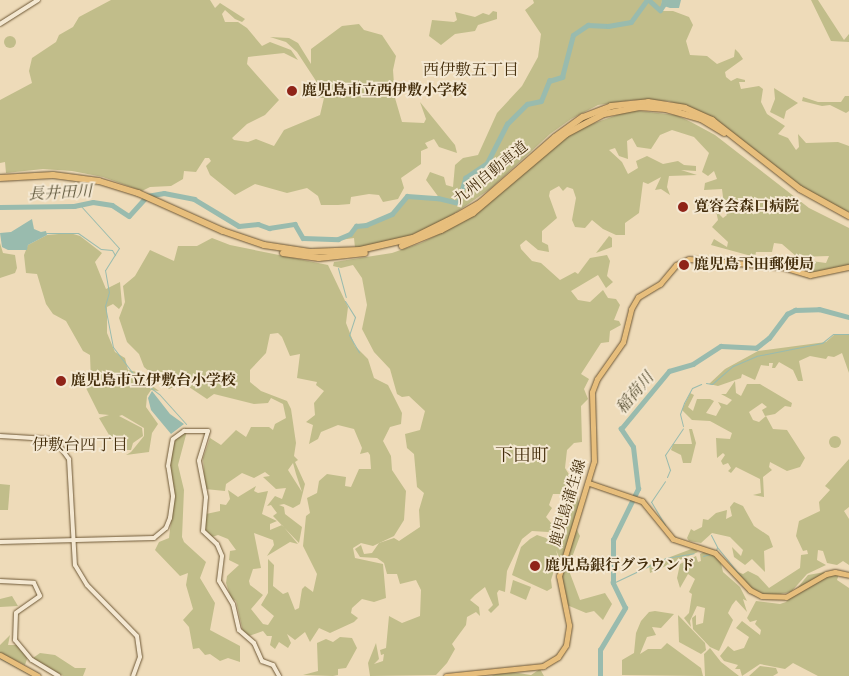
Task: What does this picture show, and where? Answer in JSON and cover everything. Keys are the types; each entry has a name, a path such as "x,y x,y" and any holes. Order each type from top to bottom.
{"highway":[{"name":"九州自動車道","path":"482,203 574,122 611,106 648,102 685,108 712,120 800,189 849,216"},
{"name":"九州自動車道","path":"0,180 69,176 98,181 136,194 240,238 276,248 311,252 346,251 388,245 448,224 482,203 577,127 612,111 648,107 683,113 710,125 797,192 849,221"}],"main road":[{"name":"鹿児島蒲生線","path":"446,676 537,667 561,654 569,629 560,576 590,483 595,450 593,388 623,342 632,306 638,297 663,282 686,259 783,267 810,275 849,267"},
{"path":"590,483 637,499 650,508 673,539 715,553 750,590 762,596 786,597 826,574 836,572 849,575"},
{"path":"0,655 38,676"}],"street":[{"path":"0,24 38,0"},
{"path":"0,542 145,541 159,535 168,525 172,504 168,466 174,439 184,431 208,431 199,461 206,497 202,529 217,544 222,556 219,581 233,604 238,629 254,643 262,661 273,665 278,676"},
{"path":"0,436 48,438 64,451 71,467 72,541 75,565 84,581 137,636 140,657 133,676"},
{"path":"0,581 34,583 40,595 16,613 15,640 32,660 59,676"}],"shaded area":[{"path":"111,0 210,0 215,8 220,3 245,19 242,22 235,19 225,10 222,14 225,22 238,22 247,28 262,46 270,42 291,50 298,60 284,53 248,57 247,64 279,100 265,115 247,124 232,138 248,142 256,139 274,146 284,130 320,115 324,98 318,98 316,81 297,52 286,42 270,37 289,38 298,43 311,64 311,49 342,26 359,24 364,30 382,35 396,56 393,70 395,98 402,122 424,123 426,119 420,102 455,145 457,153 439,147 434,139 425,143 428,148 421,151 421,164 401,178 404,188 398,199 383,202 379,195 369,194 351,197 350,204 338,205 321,205 318,196 307,188 287,193 255,184 235,195 210,175 206,166 211,161 209,158 205,158 196,172 184,171 183,179 171,186 150,187 142,191 103,177 72,171 43,169 6,173 5,162 0,163 0,100 32,83 29,71 32,58 56,42 59,35 73,27 79,17"},
{"path":"533,0 662,0 661,11 673,11 689,17 693,25 686,41 690,55 707,56 717,64 734,57 735,49 743,59 725,72 726,77 731,81 737,78 745,80 745,82 739,82 741,89 759,86 763,89 761,102 767,114 785,126 778,134 788,138 796,150 799,147 798,134 806,143 838,142 849,146 849,212 815,197 711,117 669,101 633,100 598,105 571,119 550,134 490,189 445,220 409,236 355,248 354,238 340,240 352,234 357,226 366,226 390,216 406,197 440,199 426,180 430,172 444,177 446,185 453,187 455,165 463,158 478,155 497,113 522,86 538,57 541,34 525,10 534,3"},
{"path":"662,0 681,0 679,8 670,8 661,5"},
{"path":"811,0 818,0 844,40 849,34 849,42 831,41"},
{"path":"493,11 497,12 497,19 478,25 475,31 455,34 441,45 429,36 432,20 454,22 457,20 455,12 475,17 483,13 489,15"},
{"path":"8,36 12,36 16,42 12,48 8,48 4,44 4,40"},
{"path":"774,88 798,103 786,111 784,119 770,112 775,99"},
{"path":"845,96 849,96 849,111 846,113 830,105 822,106 802,101 803,97 818,102 841,102"},
{"path":"631,110 676,115 691,122 715,135 809,208 849,228 849,267 808,273 810,267 797,259 826,263 829,256 797,257 782,244 774,243 772,252 756,252 755,257 711,245 714,239 727,247 728,242 712,227 718,220 716,211 723,218 727,215 723,210 708,206 708,200 712,199 715,207 723,197 722,189 704,190 705,183 717,179 714,171 708,176 702,172 709,153 694,137 672,130 660,135 651,149 637,147 632,138 627,141 628,159 619,156 615,148 609,150 622,162 628,174 638,168 636,161 647,156 663,164 678,161 684,165 696,166 696,171 681,170 697,175 669,176 667,187 670,195 661,189 655,190 661,177 648,184 643,182 639,213 625,223 625,235 616,235 603,229 592,220 585,228 575,227 572,220 576,198 573,189 567,187 563,191 559,186 550,191 549,196 557,218 542,231 542,242 548,245 549,252 538,250 526,240 520,245 521,249 532,261 541,263 560,280 575,272 578,274 590,258 607,255 610,261 607,276 613,282 606,288 598,275 571,291 578,300 590,302 603,290 608,298 616,299 620,305 614,320 619,321 621,325 610,331 609,342 601,343 581,374 589,379 584,389 588,399 581,406 582,442 574,443 567,450 565,468 570,476 569,491 567,494 553,494 549,505 552,508 546,517 553,525 556,516 565,515 577,496 580,507 574,524 580,536 568,568 580,600 605,593 612,604 603,620 594,611 586,613 567,605 560,580 563,566 556,550 558,558 551,580 552,588 547,591 512,575 521,547 530,539 537,535 546,538 554,546 565,529 559,526 548,532 532,531 522,539 507,571 505,592 499,590 497,593 499,605 491,613 488,610 493,605 485,587 470,600 479,607 480,616 476,612 467,617 466,625 452,644 455,649 447,663 436,675 370,676 368,663 376,643 379,659 374,664 383,661 384,654 381,655 380,650 386,648 389,616 402,623 420,616 421,590 416,580 400,584 397,574 387,574 384,563 377,558 360,557 355,549 361,545 364,554 372,553 379,543 394,538 399,541 420,527 419,510 424,493 417,487 414,454 407,448 405,434 420,430 425,411 409,396 402,397 397,394 390,369 374,352 362,329 367,305 362,278 353,265 341,268 333,266 334,262 392,253 421,243 463,222 575,130"},
{"path":"32,219 34,229 41,232 46,231 47,235 28,245 27,250 8,250 2,247 0,233 11,232"},
{"path":"70,233 80,236 102,253 95,262 106,289 120,282 122,305 119,309 113,304 107,307 107,333 115,352 125,358 128,370 141,373 139,376 159,391 151,390 147,396 146,407 158,424 152,433 149,452 126,455 131,452 144,436 144,428 122,415 119,416 142,428 143,436 133,443 131,450 118,450 99,418 109,415 99,414 85,386 91,381 90,355 83,351 66,321 53,314 46,304 37,274 26,273 24,255 28,245 47,235"},
{"path":"609,236 612,238 612,247 596,253"},
{"path":"212,238 230,245 328,265 348,307 346,323 355,346 368,359 374,378 388,385 402,413 401,424 390,427 383,441 391,456 392,470 406,491 404,520 394,536 373,546 361,543 353,548 355,558 383,564 386,598 374,602 362,599 352,608 351,613 358,618 354,622 330,633 319,628 310,642 305,632 295,640 287,634 291,643 288,648 279,642 275,649 270,645 272,636 267,636 263,631 249,636 243,632 236,601 231,598 226,583 227,576 239,565 229,560 230,551 236,550 228,539 218,535 212,537 204,530 206,514 220,511 220,504 226,505 230,499 228,490 238,497 256,486 254,491 258,493 268,491 262,514 277,521 270,524 270,530 282,525 273,516 277,513 271,505 267,506 275,496 282,499 286,488 276,489 263,477 270,476 265,472 254,478 242,473 226,484 225,491 205,489 203,458 210,438 221,445 236,430 246,437 251,427 269,427 273,430 275,424 286,418 283,404 271,398 268,403 254,404 214,394 207,399 183,383 169,389 144,367 139,354 127,342 119,318 125,302 123,286 135,276 150,250 174,261 178,246 197,246","holes":["278,333 282,337 290,356 300,354 297,378 317,382 316,385 324,391 314,403 315,415 306,422 313,425 309,444 318,439 321,432 338,425 354,429 362,448 360,454 368,452 370,455 371,469 359,469 351,487 345,486 346,477 327,474 319,481 317,493 307,498 310,513 306,516 303,546 317,574 313,592 305,586 302,589 299,608 295,610 288,592 283,594 273,586 274,565 268,559 268,593 261,605 274,616 268,625 263,624 251,609 263,595 250,585 249,581 253,569 261,568 254,533 273,540 274,545 267,556 290,542 298,544 284,528 299,543 302,527 285,514 284,507 279,505 284,504 293,508 300,504 305,484 295,462 298,460 294,456 296,443 291,409 287,401 261,391 250,382 250,370 266,353 270,334","293,463 302,492 288,470"]},
{"path":"0,243 3,253 15,255 17,268 15,273 0,278"},
{"path":"849,334 849,373 842,353 834,357 828,356 826,359 810,356 799,361 803,381 798,381 793,370 779,362 775,368 772,368 773,363 769,363 769,366 761,365 755,380 742,374 741,378 718,386 709,384 725,369 758,351 826,342 834,335"},
{"path":"735,381 736,393 741,396 747,384 760,384 792,403 791,407 785,406 775,414 765,416 762,410 767,407 762,403 749,412 753,420 759,422 766,416 773,429 787,430 805,458 800,467 787,471 770,462 769,467 772,470 763,477 764,497 753,495 761,493 760,479 736,467 731,473 728,471 731,468 728,463 723,465 721,461 725,455 723,453 717,458 716,438 730,439 732,433 710,421 692,420 682,410 690,393 694,395 688,407 693,411 697,399 710,399 714,401 706,413 716,416 721,407 718,402 727,405 732,400 721,394 726,394"},
{"path":"152,391 170,414 184,424 171,434 151,410 148,398"},
{"path":"689,429 692,429 696,443 691,463 683,463 681,455 671,450 673,444 692,444"},
{"path":"187,431 178,465 184,490 182,537 184,542 206,562 200,578 215,603 210,630 240,646 240,662 228,658 220,661 210,654 205,655 199,648 193,649 189,627 183,620 193,609 186,585 188,573 180,576 155,550 159,542 169,538 174,496 169,475 171,450 178,435"},
{"path":"833,436 837,436 841,442 837,448 833,448 829,444 829,440"},
{"path":"849,459 849,507 844,511 849,519 849,565 843,561 837,565 827,563 823,551 818,550 817,560 826,565 807,574 791,592 769,596 751,589 735,571 743,574 748,571 758,576 769,588 800,568 801,555 808,554 807,550 803,551 796,536 799,521 820,511 819,502 830,490 825,486"},
{"path":"0,484 10,485 8,510 0,510"},
{"path":"734,502 743,506 754,526 769,536 773,547 764,551 765,572 752,559 745,565 734,557 732,547 741,556 743,550 730,537 712,533 701,543 689,541 687,538 691,529 694,531 702,527 703,519 708,520 716,513 727,510 726,519 732,516 730,507"},
{"path":"694,548 698,552 650,573 649,565"},
{"path":"706,551 720,559 723,572 740,587 747,601 743,599 747,612 736,600 732,605 728,613 733,620 719,651 710,647 693,629 692,618 696,615 696,625 703,623 705,608 697,606 690,621 691,627 684,618 689,613 692,594 689,592 695,579 688,574 680,588 677,578 680,564 696,556 698,562 701,561 700,554"},
{"path":"825,572 839,574 837,580 849,588 849,676 818,676 793,663 785,669 760,664 742,676 740,669 735,669 738,665 724,661 720,656 728,646 734,651 744,648 749,637 736,628 742,621 760,635 761,630 755,624 757,620 750,622 747,618 756,601 780,604 786,602 808,575"},
{"path":"513,580 531,587 526,600 510,593"},
{"path":"12,596 18,606 0,607 0,599"},
{"path":"649,612 674,614 661,628 652,627 656,635 647,637 640,654 648,649 661,649 667,643 701,668 703,676 622,675 622,660 634,653 636,633 641,621"},
{"path":"678,615 705,643 706,650 701,654 679,642"},
{"path":"10,635 8,645 18,645 28,656 25,665 0,653 0,645"},
{"path":"340,637 352,638 357,648 346,668 338,669 338,675 333,676 303,675 318,671 317,643 326,639 333,642"},
{"path":"710,648 721,662 739,676 705,676 704,654"},
{"path":"40,653 55,655 75,668 86,668 83,676 63,676 33,658"},
{"path":"760,666 776,668 778,673 773,676 749,676"},
{"path":"540,669 544,676 491,676 504,671 531,675"}],"waterway":[{"name":"長井田川","path":"0,207 74,206 93,202 112,205 129,216 147,196 164,193 194,199 239,226 258,224 269,228 295,224 303,238 338,239 350,234 356,226 366,225 392,214 407,196 438,198 458,203 465,178 487,163 507,124 527,104 541,101 549,81 562,77 573,35 588,25 608,26 631,22 647,0"},
{"name":"長井田川","path":"649,0 660,10 664,4"},
{"path":"80,205 119,248 105,270 109,292 105,306 113,347 135,376 160,395 186,424"},
{"path":"46,233 78,233 101,249 112,250 115,255"},
{"path":"338,268 346,297"},
{"path":"345,301 355,317 349,335 359,352"},
{"name":"稲荷川","path":"600,676 600,650 625,608 613,583 613,540 638,489 633,447 621,429 669,371 693,364 721,346 756,348 769,338 787,314 795,310 819,309 849,317"},
{"path":"706,383 712,384 733,366 756,356 822,343 833,334 849,334"},
{"path":"683,426 680,414 684,403 692,388 701,384"},
{"path":"667,477 670,470 665,455 683,428"},
{"path":"665,481 651,502 665,525"},
{"path":"711,535 717,547 716,551"},
{"path":"717,547 741,577"},
{"path":"613,583 666,558 694,553"},
{"path":"703,556 710,554"},
{"path":"0,658 28,673"}],"place":[{"name":"鹿児島市立西伊敷小学校","path":"292,91"},
{"name":"寛容会森口病院","path":"683,207"},
{"name":"鹿児島下田郵便局","path":"684,265"},
{"name":"鹿児島市立伊敷台小学校","path":"61,381"},
{"name":"鹿児島銀行グラウンド","path":"535,566"}],"district":[{"name":"西伊敷五丁目","path":"471,70"},
{"name":"伊敷台四丁目","path":"80,445"},
{"name":"下田町","path":"522,456"}]}
